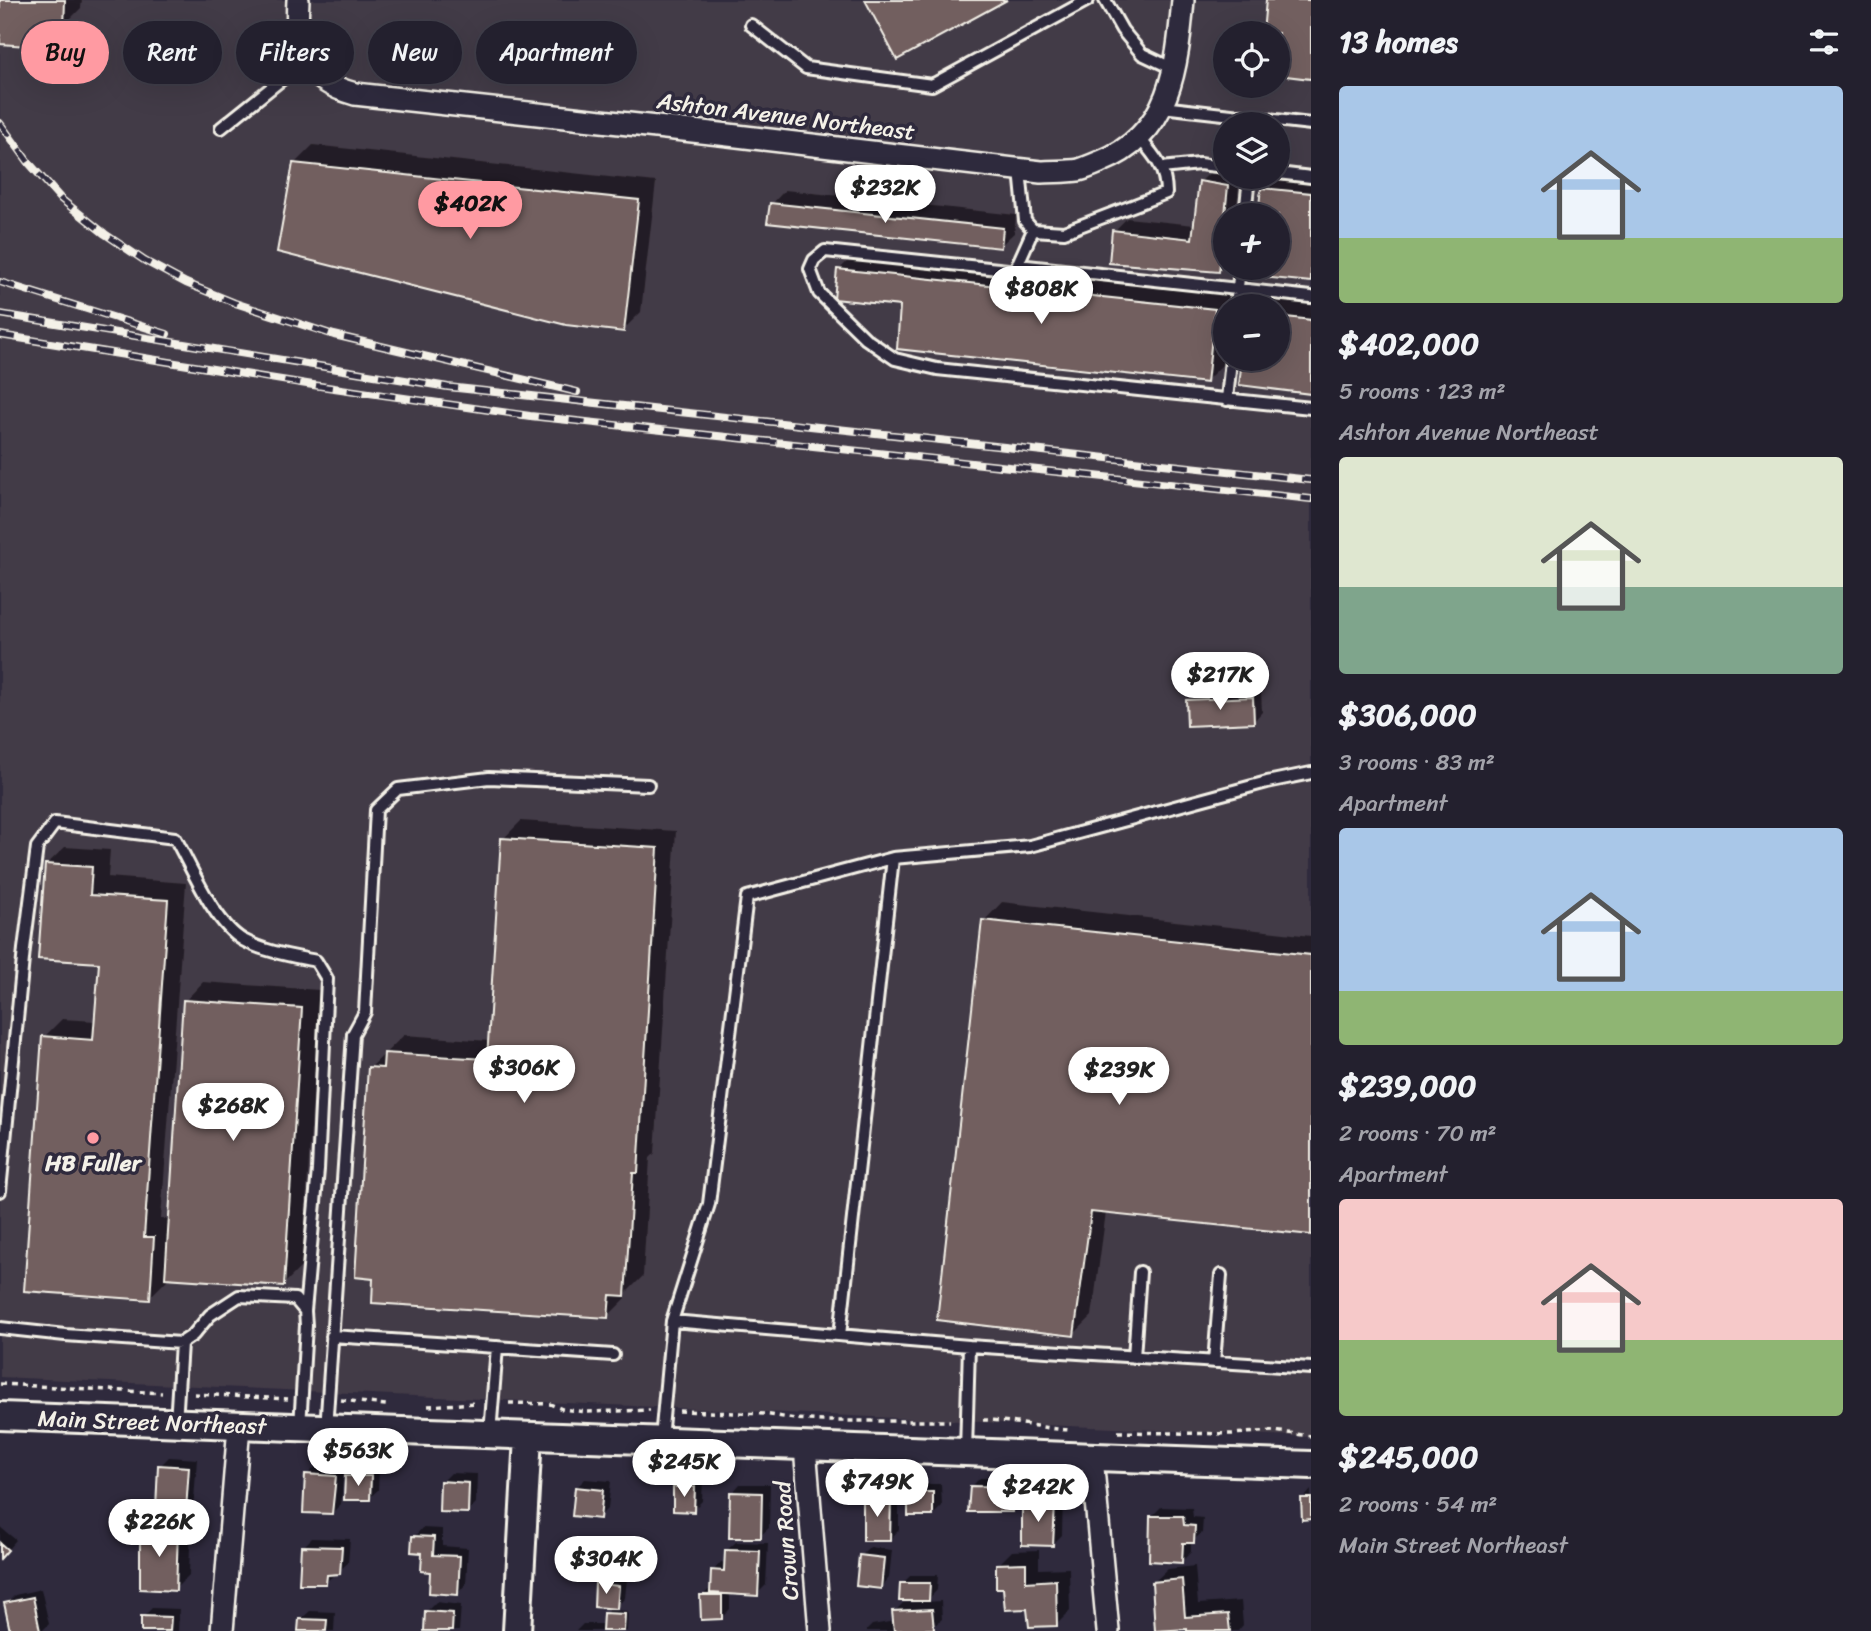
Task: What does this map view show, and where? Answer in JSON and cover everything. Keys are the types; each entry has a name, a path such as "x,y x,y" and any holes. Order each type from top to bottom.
{"street":[{"path":"297,21 298,0"},
{"path":"1140,139 1162,107 1176,70 1184,0"},
{"name":"Ashton Avenue Northeast","path":"327,84 334,89 355,94 1041,172 1080,170 1114,156 1140,139"},
{"name":"Main Street Northeast","path":"0,1416 1311,1465"},
{"path":"222,1631 239,1426"},
{"path":"517,1631 528,1437"},
{"name":"Crown Road","path":"805,1447 820,1631"},
{"path":"1092,1457 1108,1631"}],"lane":[{"path":"751,25 806,68 932,85 1088,0"},
{"path":"1105,0 1122,30 1142,54 1176,70"},
{"path":"221,128 276,84"},
{"path":"1162,107 1311,124"},
{"path":"1020,170 1025,220 1029,228 1064,232 1166,193 1166,179 1158,159 1140,139"},
{"path":"1162,168 1199,164 1213,166"},
{"path":"1290,174 1311,177"},
{"path":"1033,230 1018,265 1008,270 825,251 814,260 810,269 819,293 866,339 895,359 937,369 1311,408"},
{"path":"1018,265 1311,297"},
{"path":"1237,294 1239,280"},
{"path":"1227,400 1230,371"},
{"path":"661,1442 672,1321 709,1204 747,897 893,858 1030,846 1311,772"},
{"path":"326,1429 353,1034 365,1012 376,810 398,789 489,778 648,785"},
{"path":"0,1191 37,847 55,824 175,838 221,919 243,940 275,952 316,961 327,979 318,1170 305,1311 300,1428"},
{"path":"840,1335 893,858"},
{"path":"1134,1357 1140,1272"},
{"path":"1214,1362 1221,1275"},
{"path":"0,1328 181,1343 193,1335 218,1309 239,1296 295,1299 305,1311"},
{"path":"672,1321 969,1346 1311,1368"},
{"path":"331,1336 613,1354"},
{"path":"176,1423 181,1343"},
{"path":"966,1454 969,1346"},
{"path":"489,1435 497,1347"}],"shaded area":[{"path":"0,0 1311,0 1311,1437 0,1377"}],"building":[{"path":"0,0 65,0 64,21 21,21 21,46 0,44"},
{"path":"865,0 1007,0 897,60"},
{"path":"1266,0 1311,0 1311,79 1290,76 1290,21 1264,21"},
{"path":"293,163 639,200 624,332 566,325 277,252"},
{"path":"1199,181 1213,183 1213,189 1228,189 1226,203 1213,203 1213,272 1109,263 1112,230 1192,239"},
{"path":"1261,189 1311,193 1311,282 1290,280 1290,203 1259,203"},
{"path":"770,203 1003,228 1001,248 767,223"},
{"path":"837,269 1213,309 1207,383 897,349 900,306 834,299"},
{"path":"1290,317 1311,320 1311,394 1239,385 1241,371 1290,371"},
{"path":"1253,697 1254,723 1187,726 1186,700"},
{"path":"501,838 658,848 638,1173 633,1173 625,1296 610,1295 608,1318 372,1303 373,1279 355,1277 368,1067 383,1068 384,1053 487,1059"},
{"name":"HB Fuller","path":"45,864 92,867 90,895 168,900 144,1237 154,1237 150,1300 24,1291 42,1036 93,1040 99,963 38,959"},
{"path":"982,920 1311,955 1311,1235 1091,1212 1074,1336 937,1320"},
{"path":"183,1000 302,1008 284,1286 165,1278"},
{"path":"158,1465 189,1467 186,1511 156,1509"},
{"path":"305,1474 336,1476 332,1514 303,1513"},
{"path":"345,1476 371,1476 370,1500 344,1500"},
{"path":"440,1481 469,1483 468,1513 439,1512"},
{"path":"970,1486 1014,1487 1012,1512 968,1512"},
{"path":"575,1487 603,1490 600,1519 572,1516"},
{"path":"673,1487 695,1487 694,1512 673,1511"},
{"path":"730,1492 762,1493 761,1538 729,1538"},
{"path":"908,1492 933,1492 933,1516 908,1516"},
{"path":"863,1498 891,1498 890,1541 863,1541"},
{"path":"1301,1498 1311,1498 1311,1519 1302,1520"},
{"path":"1022,1502 1055,1503 1053,1546 1022,1545"},
{"path":"1150,1516 1183,1516 1184,1525 1195,1526 1194,1543 1183,1543 1182,1563 1149,1561"},
{"path":"140,1529 178,1530 176,1591 140,1589"},
{"path":"412,1536 434,1537 433,1555 460,1556 458,1595 429,1593 430,1572 421,1571 422,1553 411,1552"},
{"path":"0,1543 8,1550 0,1559"},
{"path":"301,1546 342,1547 340,1574 327,1575 326,1584 299,1584"},
{"path":"725,1550 760,1551 758,1596 710,1593 711,1570 724,1571"},
{"path":"859,1555 884,1558 881,1589 856,1586"},
{"path":"1026,1563 1026,1582 1056,1580 1057,1626 1029,1627 1027,1609 1005,1610 1003,1588 996,1588 996,1564"},
{"path":"1182,1579 1185,1617 1228,1614 1230,1631 1155,1631 1152,1582"},
{"path":"595,1583 619,1586 617,1609 594,1607"},
{"path":"900,1583 930,1583 929,1601 899,1601"},
{"path":"700,1595 722,1595 722,1619 701,1620"},
{"path":"33,1597 40,1631 10,1631 4,1603"},
{"path":"932,1609 934,1629 894,1631 892,1611"},
{"path":"425,1611 453,1613 452,1631 424,1631"},
{"path":"603,1613 625,1614 624,1631 602,1631"},
{"path":"141,1616 171,1617 170,1631 141,1631"},
{"path":"299,1619 327,1620 326,1631 298,1631"}],"railway":[{"path":"0,123 29,163 61,199 145,261 186,283 235,303 334,335 577,392"},
{"path":"0,282 167,334"},
{"path":"0,314 448,387 1311,480"},
{"path":"0,335 313,385 530,416 1311,499"}],"place":[{"name":"HB Fuller","path":"93,1138"}]}
